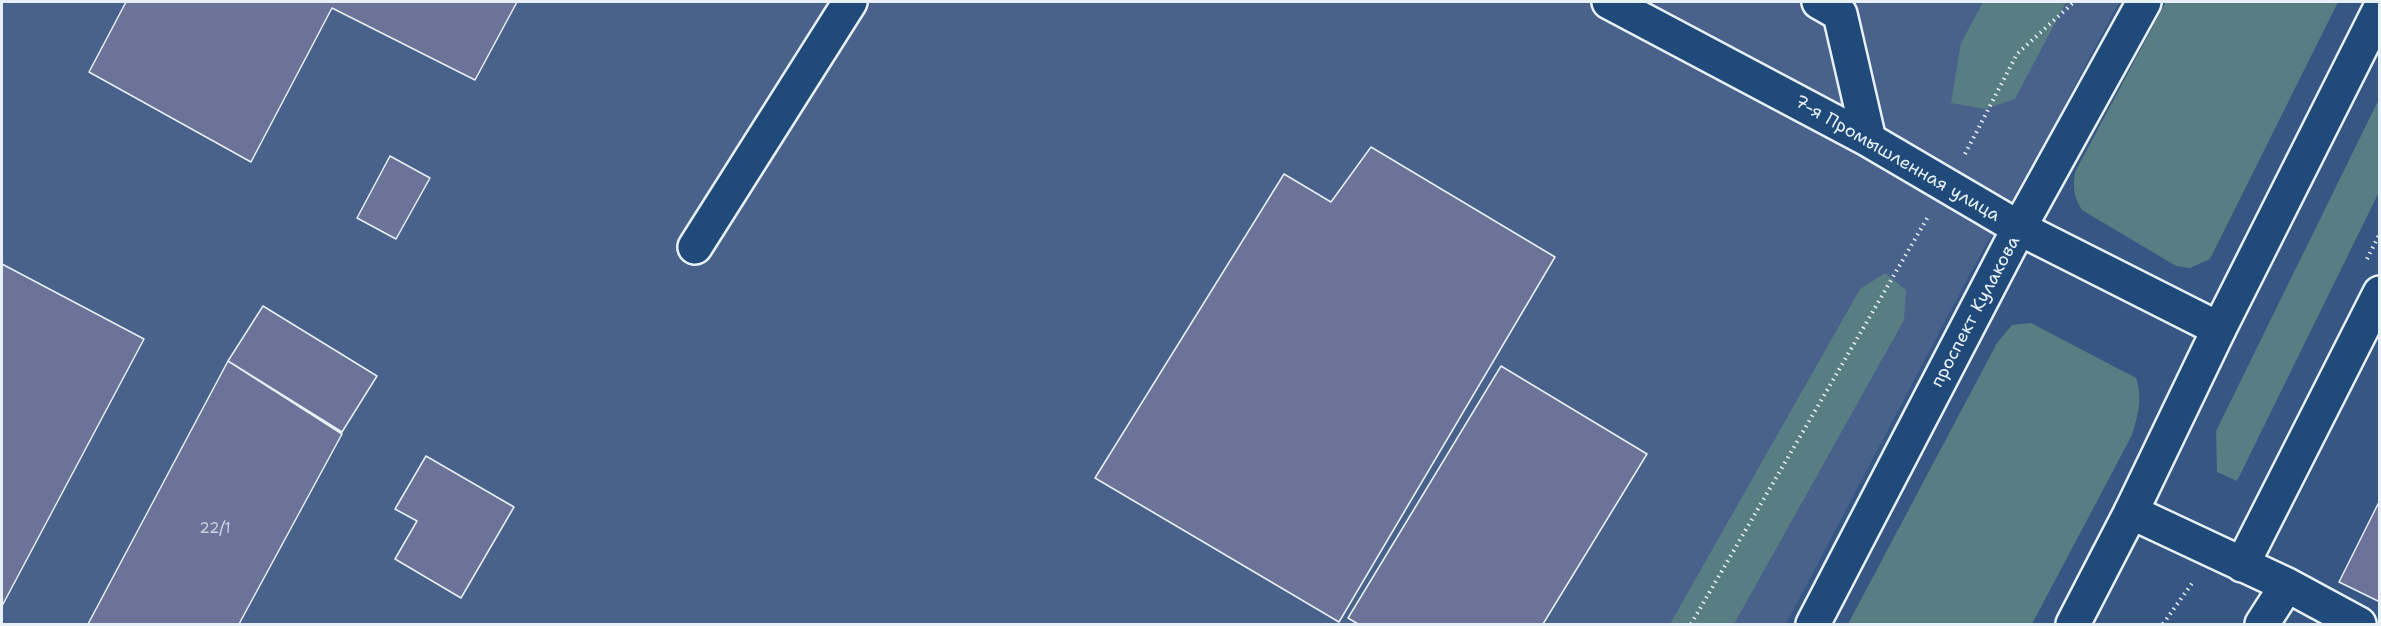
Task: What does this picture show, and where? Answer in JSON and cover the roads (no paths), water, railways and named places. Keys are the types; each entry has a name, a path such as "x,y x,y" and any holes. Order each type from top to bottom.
{"main road":[{"path":"695,247 850,2"},
{"path":"1820,2 1840,14 1869,140"},
{"name":"проспект Кулакова","path":"1813,624 2019,228 2144,2"},
{"name":"7-я Промышленная улица","path":"1629,6 1869,140 2019,228 2219,329"},
{"path":"2073,624 2131,512 2219,329 2379,9"},
{"path":"2242,565 2379,293"},
{"path":"2131,512 2287,585 2359,624"},
{"path":"2262,624 2287,585"}]}
